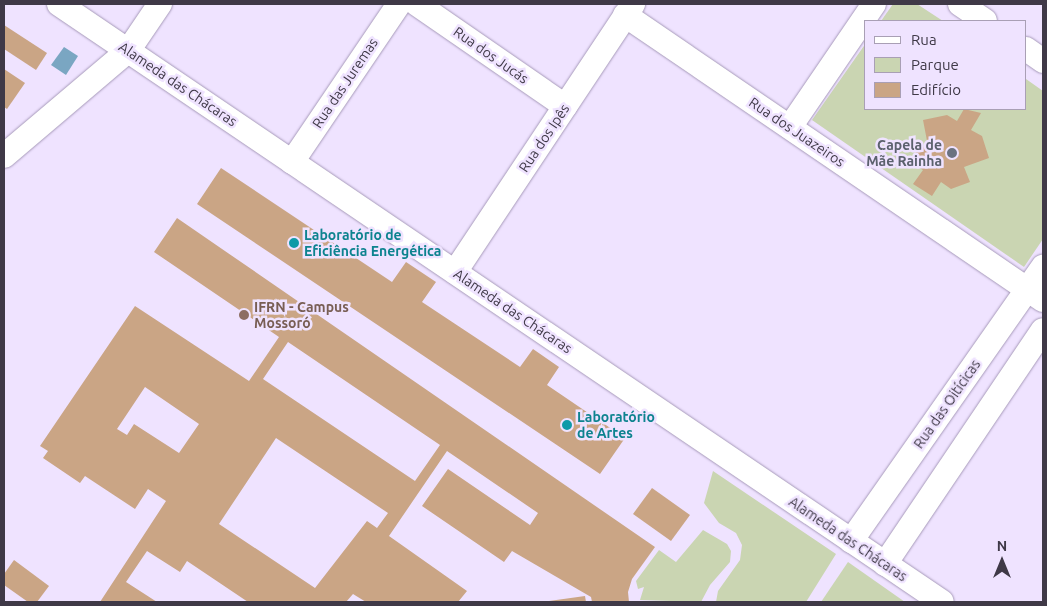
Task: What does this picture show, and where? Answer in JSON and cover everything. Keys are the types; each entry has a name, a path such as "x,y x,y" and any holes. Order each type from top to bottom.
{"street":[{"name":"Alameda das Chácaras","path":"60,4 942,602"},
{"path":"4,156 128,51 160,4"},
{"name":"Rua das Juremas","path":"292,162 399,4"},
{"name":"Rua dos Jucás","path":"416,4 565,106"},
{"path":"790,127 874,4"},
{"path":"960,4 984,20"},
{"name":"Rua dos Ipês","path":"454,272 629,9"},
{"name":"Rua dos Juazeiros","path":"629,9 790,127 1036,295"},
{"path":"1027,50 1043,61"},
{"name":"Rua das Oitícicas","path":"851,541 1036,295 1043,267"},
{"path":"885,564 1043,330"}],"green space":[{"path":"893,4 917,4 941,20 882,20"},
{"path":"864,46 864,110 1027,110 1027,80 1043,91 1043,239 1024,267 812,120"},
{"path":"713,471 836,554 806,602 716,602 718,591 740,560 742,545 736,533 719,523 704,503"},
{"path":"703,530 727,544 731,551 730,562 710,585 701,602 640,600 644,587 638,589 636,581 659,550 676,562"},
{"path":"848,562 905,602 821,602"}],"water":[{"path":"64,47 78,56 66,75 51,65"}],"building":[{"path":"4,25 47,53 36,70 4,49"},
{"path":"4,69 25,83 7,109 4,107"},
{"name":"Capela de Mãe Rainha","path":"963,110 981,113 971,130 982,136 989,158 964,167 970,182 951,189 941,182 932,196 913,184 923,170 913,164 916,149 928,146 923,120 947,115 957,121"},
{"path":"221,168 392,282 406,262 436,282 422,302 520,367 533,349 559,367 547,385 625,438 600,474 197,204"},
{"path":"177,218 655,547 632,579 628,592 629,602 592,602 591,597 512,551 504,562 422,506 448,469 530,525 538,513 447,451 389,536 467,591 458,602 366,602 353,594 346,602 248,602 187,561 180,572 147,551 126,582 157,602 100,602 166,501 148,489 135,509 85,476 80,483 43,458 48,451 40,446 135,306 249,381 279,337 154,252","holes":["288,342 440,445 415,481 263,379","145,387 199,424 179,453 134,424 127,435 117,429","276,438 388,513 377,528 367,521 315,588 219,524"]},
{"path":"652,488 690,515 671,541 633,514"},
{"path":"14,560 49,586 37,602 28,602 4,585 4,574"},
{"path":"585,596 586,602 549,602 549,601"}],"place":[{"name":"Capela de Mãe Rainha","path":"952,153"},
{"name":"Laboratório de Eficiência Energética","path":"294,243"},
{"name":"IFRN - Campus Mossoró","path":"244,315"},
{"name":"Laboratório de Artes","path":"567,425"}]}
